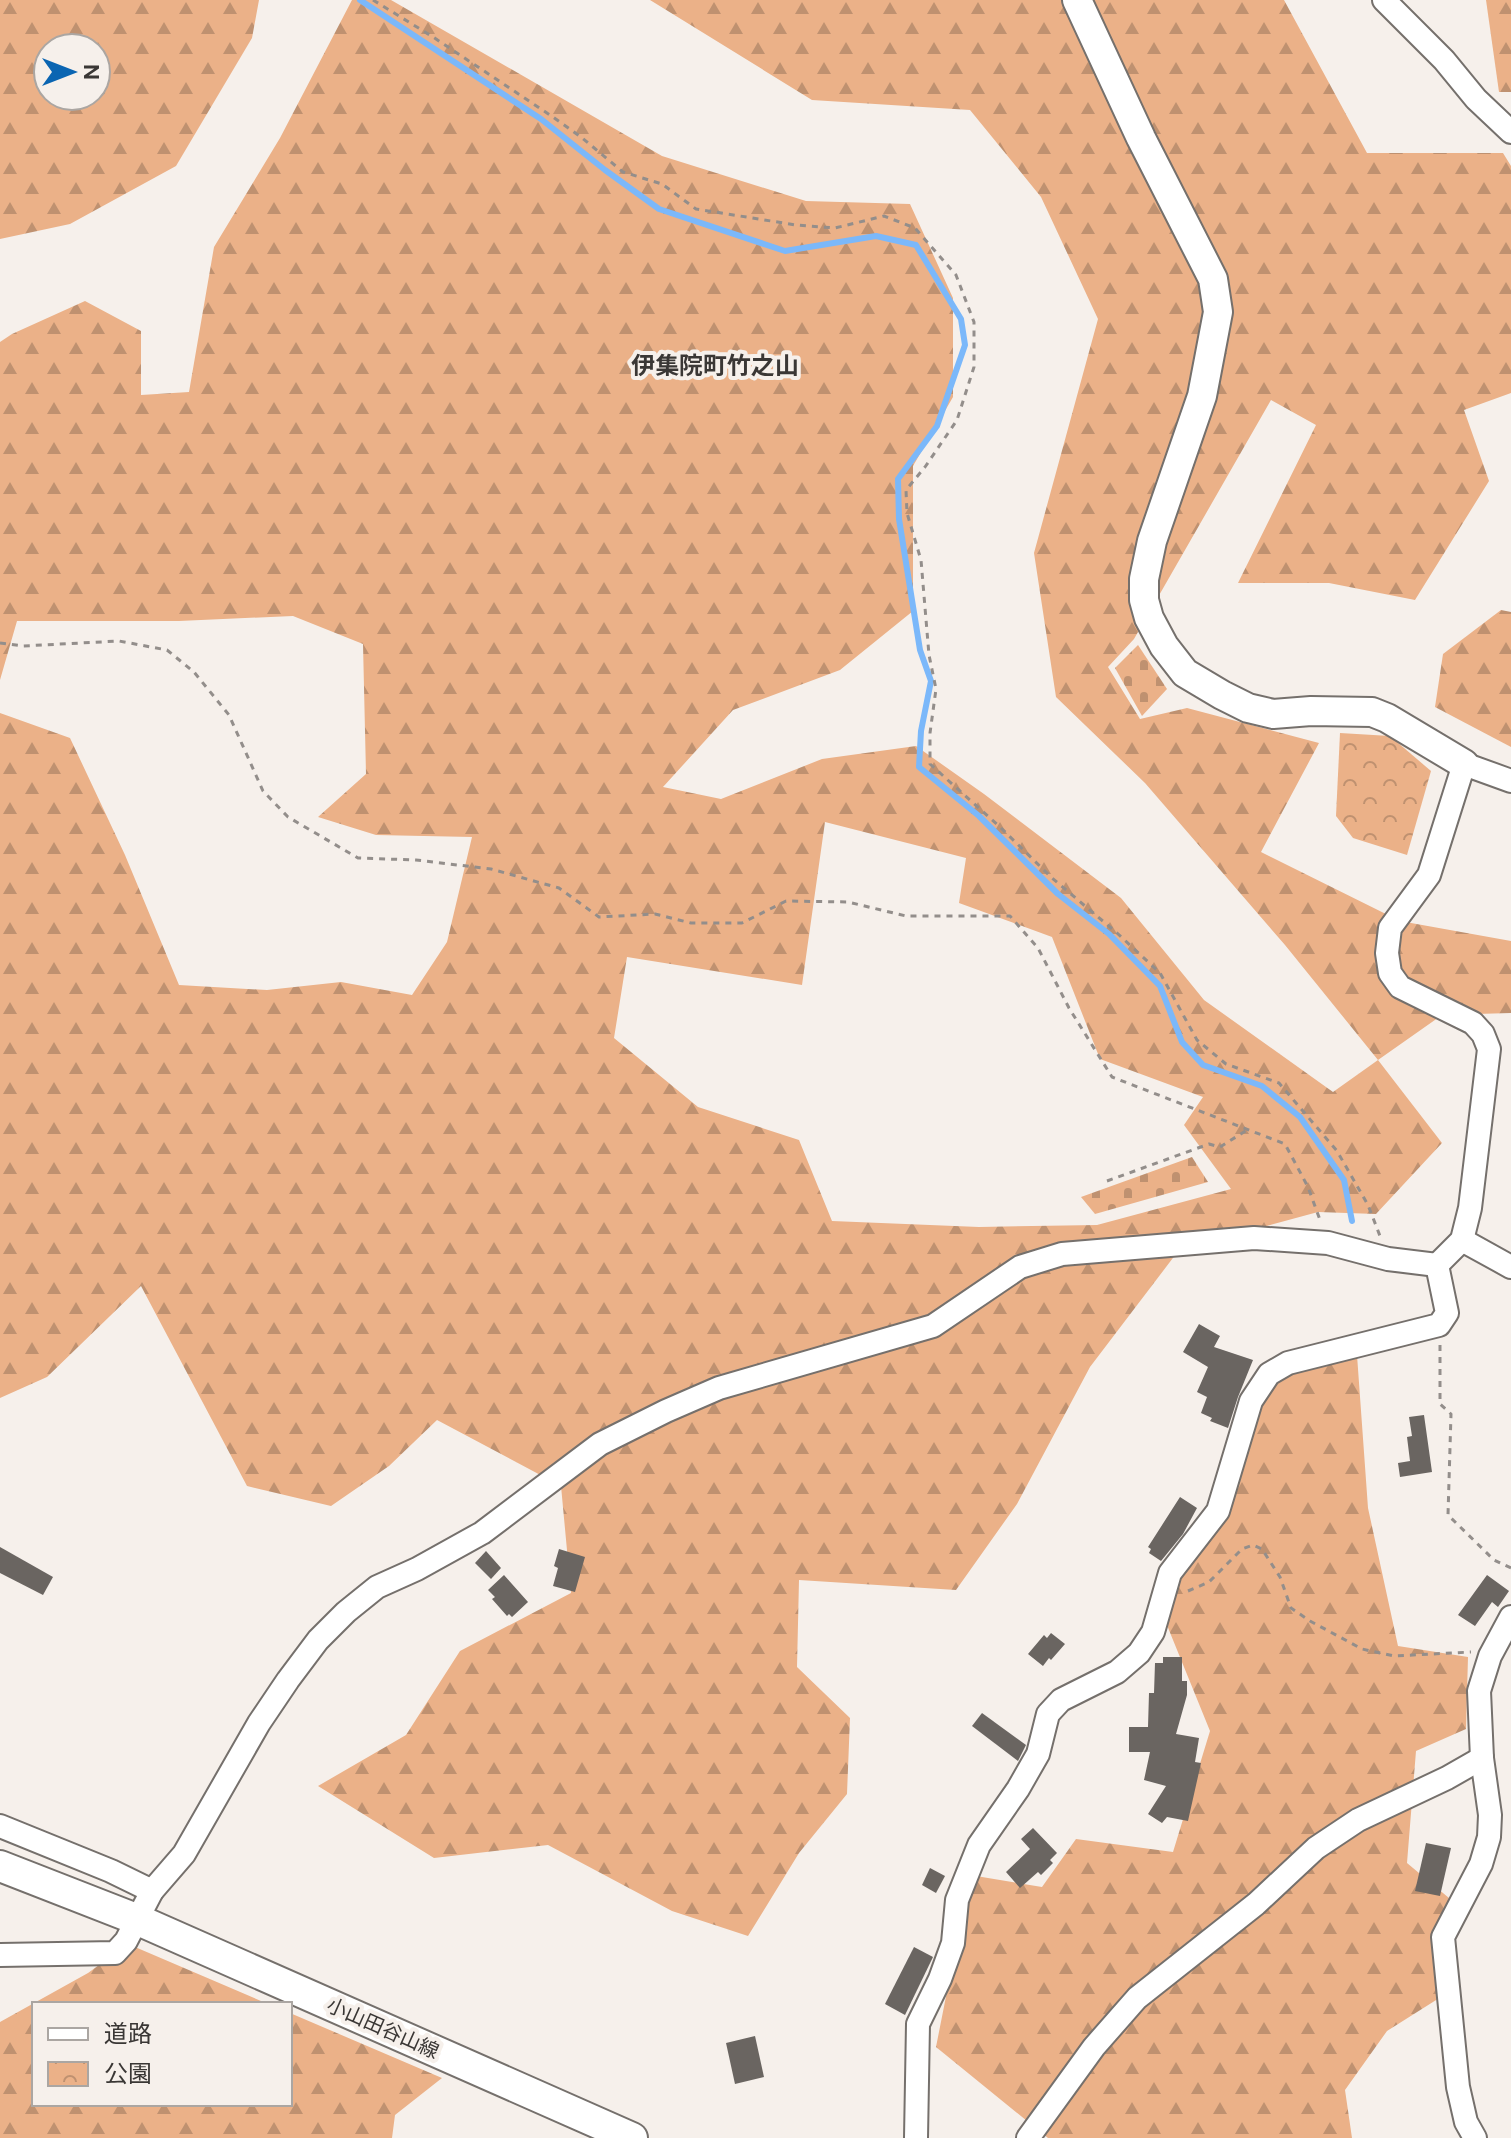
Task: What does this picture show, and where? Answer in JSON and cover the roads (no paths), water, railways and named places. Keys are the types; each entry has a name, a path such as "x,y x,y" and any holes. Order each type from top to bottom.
{"main road":[{"name":"小山田谷山線","path":"0,1866 136,1919 632,2138"}],"street":[{"path":"1077,0 1141,138 1213,279 1218,312 1202,396 1152,541 1144,579 1144,600 1149,618 1164,646 1185,673 1248,708 1273,714 1372,712 1464,764 1511,781"},
{"path":"1384,0 1511,132"},
{"path":"1437,1265 1462,1240 1470,1208 1489,1049 1483,1034 1473,1023 1400,987 1390,973 1387,953 1390,928 1429,875 1464,764"},
{"path":"0,1955 115,1953 126,1941 152,1891 184,1854 221,1786 288,1680 318,1640 346,1612 377,1587 482,1533 600,1444 666,1411 719,1388 933,1326 1020,1267 1062,1254 1254,1238 1328,1243 1388,1259 1437,1265"},
{"path":"1462,1240 1511,1267"},
{"path":"916,2138 918,2024 953,1943 957,1900 979,1845 1038,1754 1048,1714 1061,1700 1117,1672 1139,1653 1153,1632 1170,1573 1218,1511 1251,1401 1269,1374 1288,1363 1439,1325 1447,1313 1437,1265"},
{"path":"1475,2138 1466,2122 1458,2087 1443,1937 1481,1864 1489,1837 1490,1815 1482,1758 1479,1691 1490,1656 1511,1617"},
{"path":"1028,2138 1094,2047 1137,1998 1256,1904 1316,1848 1358,1820 1482,1758"},
{"path":"0,1826 152,1891"}],"waterway":[{"path":"360,0 541,119 659,209 785,251 876,236 916,245 961,319 965,345 937,426 898,479 899,519 920,650 931,681 921,731 919,767 979,816 1058,894 1109,934 1160,986 1182,1042 1203,1065 1262,1086 1300,1117 1344,1180 1352,1221"}],"district":[{"name":"伊集院町竹之山","path":"715,365"}]}
